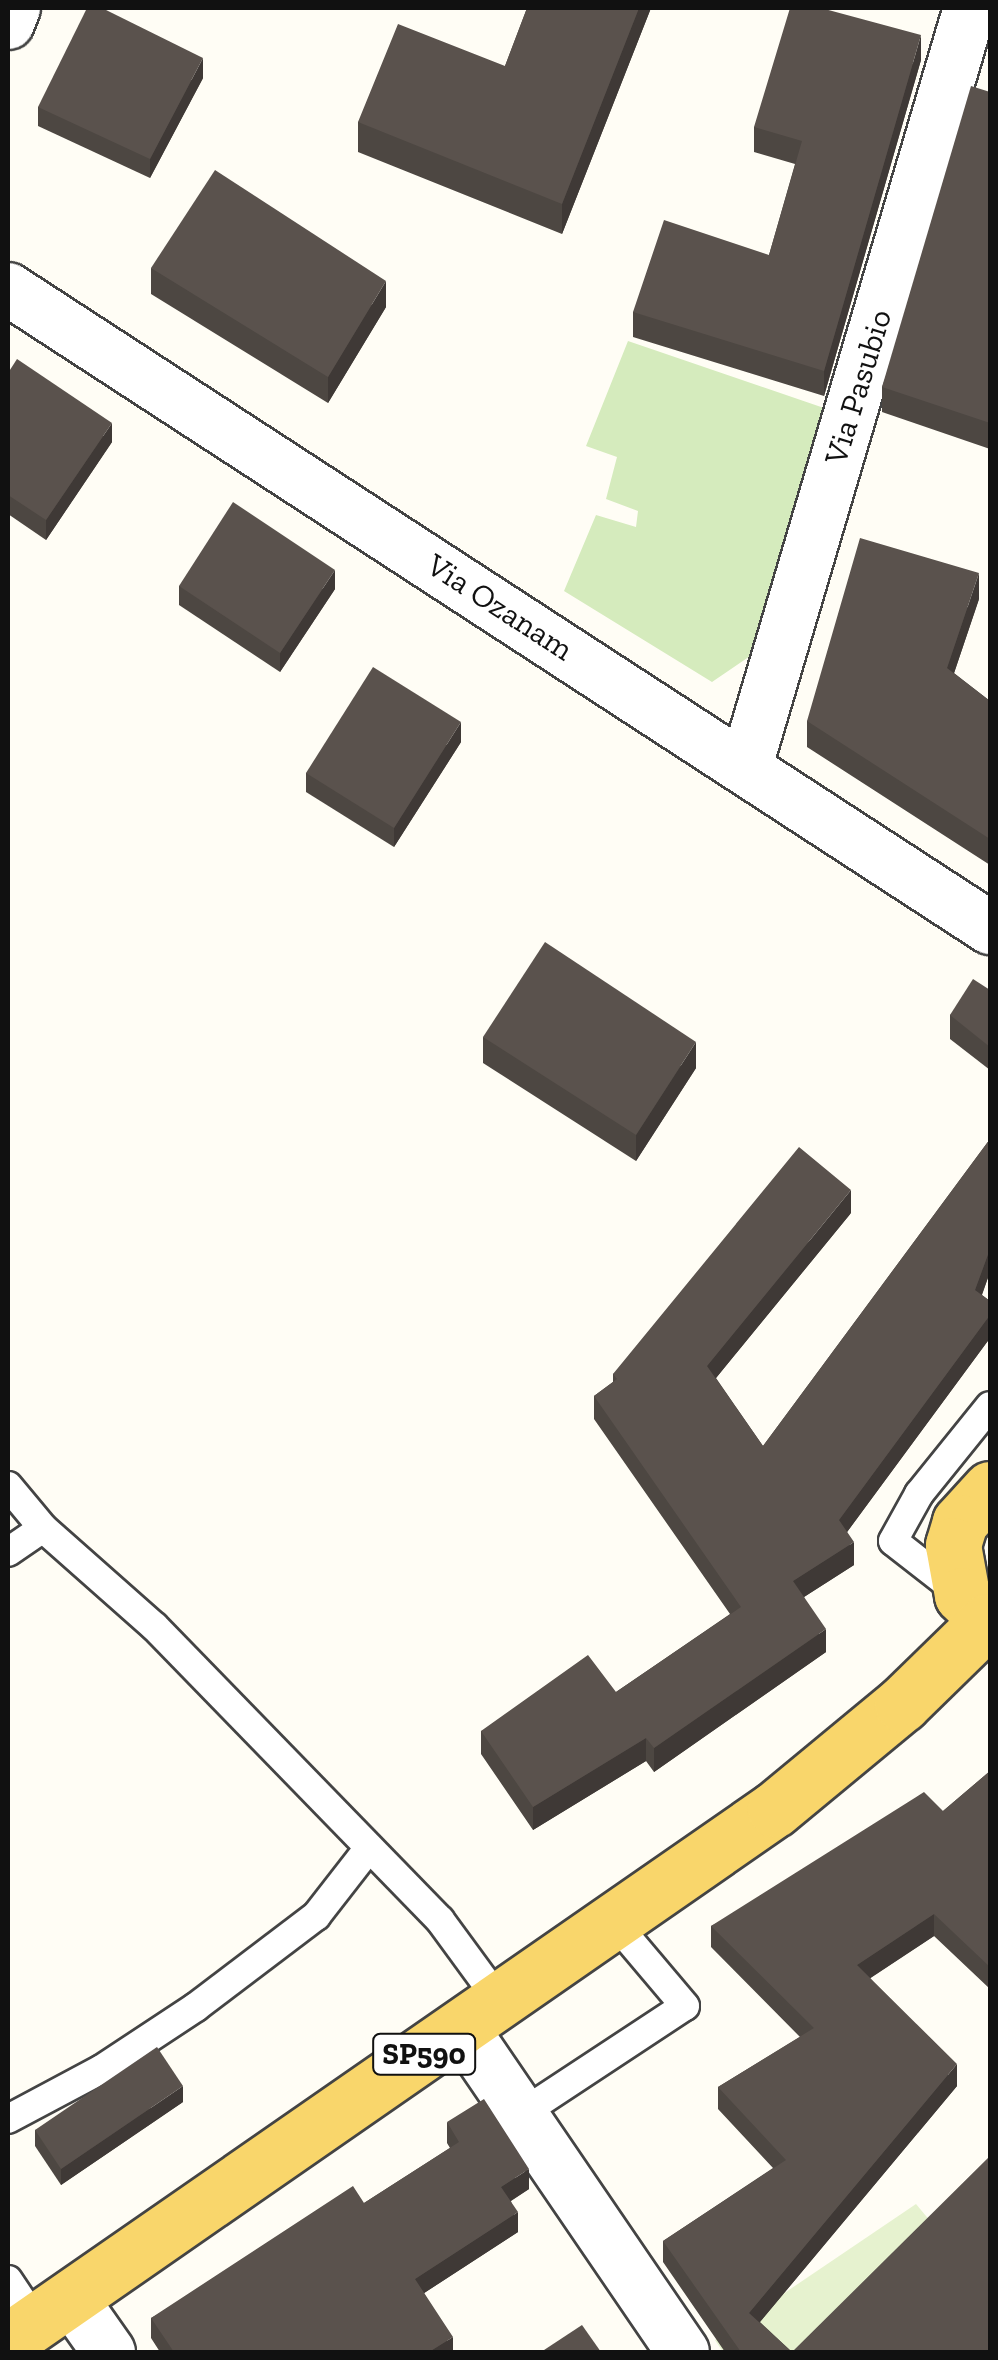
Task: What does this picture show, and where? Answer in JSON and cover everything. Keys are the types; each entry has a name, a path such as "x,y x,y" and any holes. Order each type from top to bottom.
{"main road":[{"path":"980,1613 953,1546 967,1512 990,1490"},
{"name":"SP590","path":"30,2310 481,2015 775,1809 902,1704 980,1613"}],"street":[{"path":"8,23 14,8"},
{"name":"Via Pasubio","path":"746,766 970,8"},
{"name":"Via Ozanam","path":"8,289 990,928"},
{"path":"481,2015 521,2114 683,2352"},
{"path":"30,2310 109,2352"}],"lane":[{"path":"980,1613 893,1541 919,1494 990,1406"},
{"path":"8,1486 43,1528 154,1626 440,1920 481,2015"},
{"path":"8,1552 43,1528"},
{"path":"8,2119 102,2069 196,2007 316,1916 369,1848"},
{"path":"521,2114 685,2006 614,1922"}],"green space":[{"path":"628,341 824,408 756,652 712,682 564,591 596,515 636,527 638,511 606,499 617,457 586,446"},
{"path":"916,2204 966,2264 990,2352 723,2352 715,2340"}],"building":[{"path":"87,8 102,8 203,58 150,159 38,107"},
{"path":"527,8 639,8 562,204 358,122 398,24 505,66"},
{"path":"790,8 821,8 921,35 824,371 633,312 664,220 769,255 802,141 754,127"},
{"path":"971,86 990,92 990,423 882,387"},
{"path":"215,170 386,281 328,377 151,268"},
{"path":"17,359 112,423 46,520 8,495 8,373"},
{"path":"233,502 335,570 280,653 179,586"},
{"path":"860,538 979,573 947,668 990,701 990,839 807,721"},
{"path":"373,667 461,722 394,828 306,773"},
{"path":"545,942 696,1042 636,1135 483,1037"},
{"path":"973,979 990,990 990,1047 950,1015"},
{"path":"990,1139 990,1249 975,1290 990,1301 990,1315 839,1520 854,1542 793,1581 826,1629 654,1748 646,1738 533,1807 481,1731 588,1655 616,1692 741,1607 594,1396 617,1379 613,1374 799,1147 851,1190 707,1366 763,1446"},
{"path":"990,1771 990,1967 934,1914 857,1965 957,2064 749,2313 792,2352 741,2352 663,2241 786,2160 718,2087 814,2028 711,1926 924,1792 943,1811"},
{"path":"157,2047 183,2086 61,2169 35,2130"},
{"path":"484,2099 529,2169 501,2187 518,2212 415,2279 453,2337 429,2352 174,2352 151,2318 353,2186 364,2203 459,2142 447,2122"},
{"path":"990,2156 990,2352 792,2352"},
{"path":"582,2325 601,2352 541,2352"}]}
